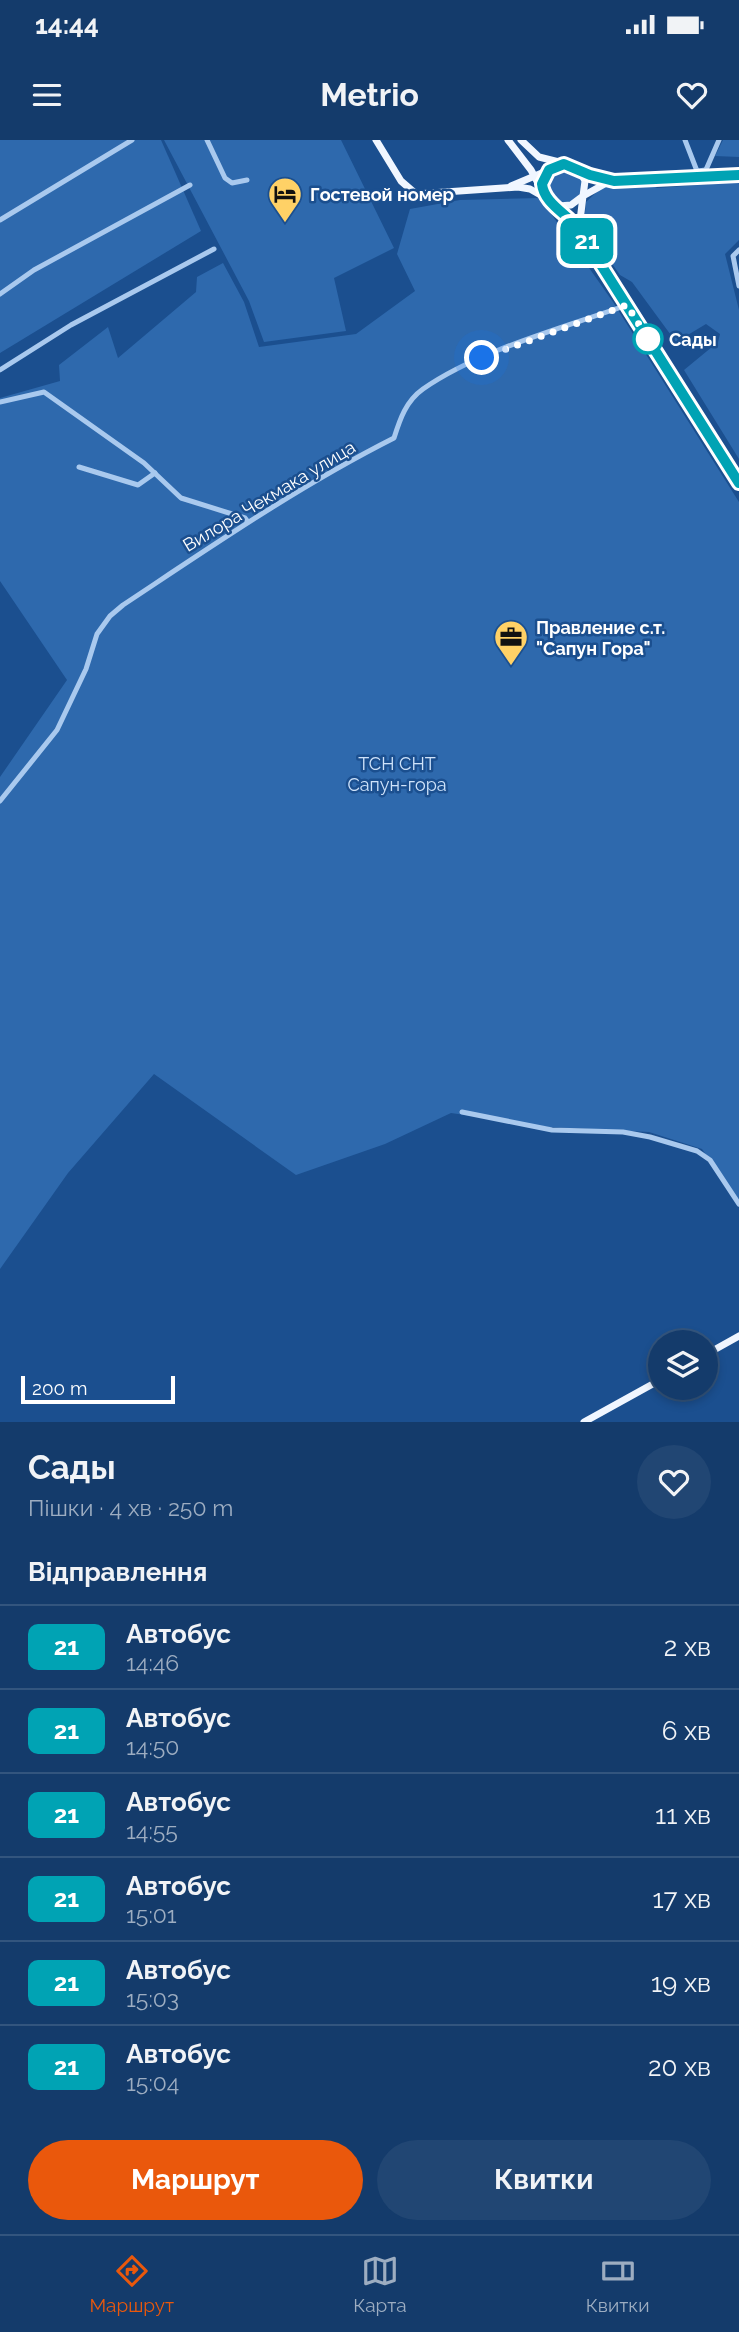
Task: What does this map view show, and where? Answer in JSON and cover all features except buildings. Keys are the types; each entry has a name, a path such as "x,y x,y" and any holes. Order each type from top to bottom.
{"main road":[{"path":"376,140 401,181 412,192 442,194 508,187 530,189 556,205 579,230 739,484"},
{"path":"508,140 526,163 546,198"},
{"path":"521,140 535,156 614,181"},
{"path":"516,183 526,173 526,163"},
{"path":"508,187 561,164"},
{"path":"542,189 542,180 549,170"},
{"path":"579,170 585,185 579,230"},
{"path":"556,205 571,205 595,187 614,181 704,173 739,175"},
{"path":"718,1347 739,1336"},
{"path":"584,1422 648,1387"}],"street":[{"path":"0,220 132,140"},
{"path":"207,140 225,178 232,183 247,180"},
{"path":"685,140 696,171 704,173 719,140"},
{"path":"0,294 34,270 190,185"},
{"path":"0,370 71,325 214,249"},
{"path":"738,251 733,256 739,286"},
{"name":"Вилора Чекмака улица","path":"0,801 57,730 86,669 97,634 110,616 247,522 340,466 394,438 403,410 422,389 495,351 627,305"},
{"path":"0,402 37,392 53,396 155,473 181,498 245,518 247,522"},
{"path":"79,467 138,485 155,473"},
{"path":"462,1112 552,1130 637,1135 697,1151 710,1160 739,1204"}],"green space":[{"path":"0,140 161,140 201,231 0,353"},
{"path":"164,140 341,140 394,248 334,278 346,331 264,342 249,301"},
{"path":"723,140 739,140 739,157 715,156"},
{"path":"565,166 578,171 583,184 578,197 565,202 552,197 547,184 552,171"},
{"path":"649,182 657,188 739,182 739,240 725,254 739,310 739,459 684,370 718,342 720,334 706,324 676,342 632,282 620,275 584,224 586,202 603,186"},
{"name":"ТСН СНТ Сапун-гора","path":"540,198 613,302 739,502 739,1203 702,1149 649,1132 549,1127 451,1113 385,1144 296,1175 154,1074 68,1173 0,1269 0,777 67,680 0,581 0,398 60,381 59,365 108,327 118,358 196,292 197,277 223,263 244,302 259,347 356,334 415,291 397,254 410,209 460,200"}],"bus line":[{"name":"21","path":"739,175 614,181 564,164 552,167 544,176 542,184 546,198 565,212 579,230 739,483"}],"place":[{"name":"Гостевой номер","path":"285,224"},
{"name":"Сады","path":"648,339"},
{"name":"Правление с.т. \"Сапун Гора\"","path":"511,667"}],"route":[{"path":"482,358 495,351 627,305 648,339"}]}
